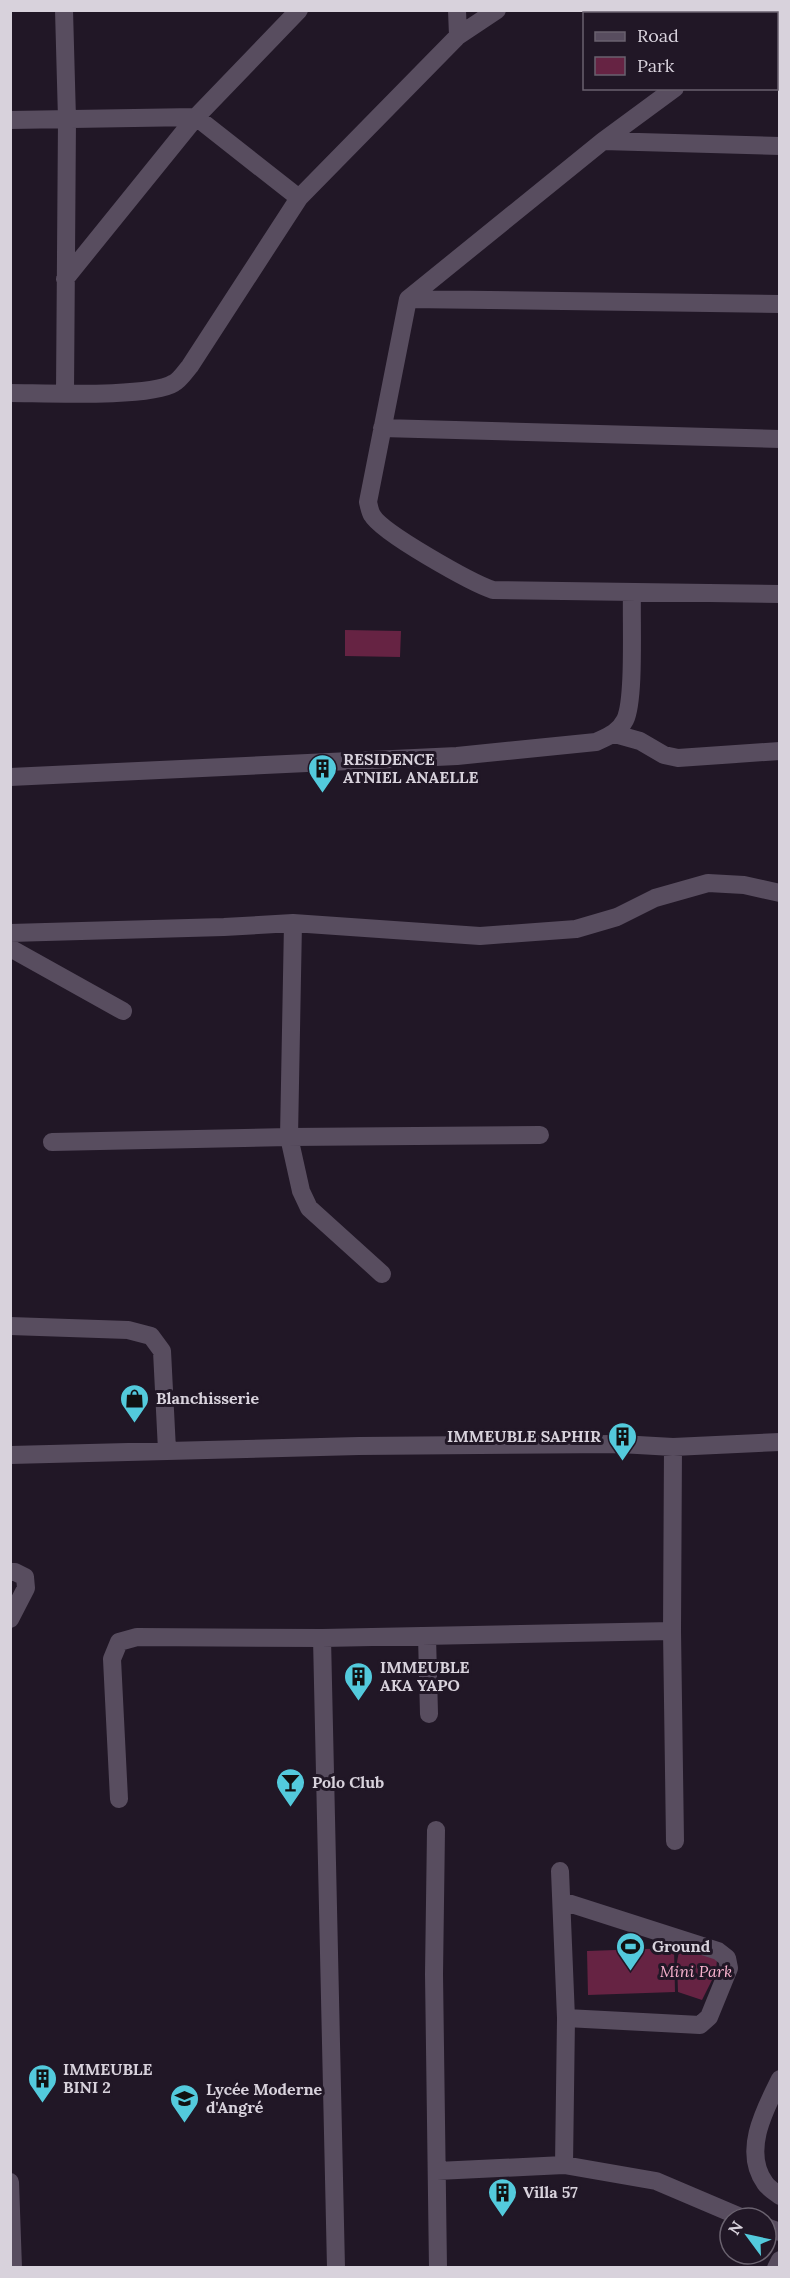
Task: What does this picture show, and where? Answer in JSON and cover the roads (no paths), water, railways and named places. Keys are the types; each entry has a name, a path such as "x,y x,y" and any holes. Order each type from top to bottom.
{"street":[{"path":"64,10 67,119 65,392"},
{"path":"65,279 196,117 299,10"},
{"path":"457,10 458,36"},
{"path":"10,393 158,390 176,383 190,366 299,198 458,36 497,10"},
{"path":"672,90 603,141 408,299 368,502 372,516 389,531 474,584 494,591 780,594"},
{"path":"10,120 196,117 299,198"},
{"path":"603,141 780,146"},
{"path":"408,299 780,304"},
{"path":"382,428 780,439"},
{"path":"10,777 457,756 596,742 615,734 626,718 630,697 632,593"},
{"path":"615,734 640,741 664,755 678,758 780,751"},
{"path":"10,933 293,923 491,935 576,929 617,917 655,898 708,884 744,885 780,892"},
{"path":"293,923 290,1137 301,1191 309,1208 382,1274"},
{"path":"10,948 123,1011"},
{"path":"52,1142 540,1135"},
{"path":"10,1326 128,1330 151,1336 162,1351 167,1450"},
{"path":"10,1455 167,1450 620,1444 673,1448 780,1442"},
{"path":"673,1448 672,1631 675,1842"},
{"path":"10,1572 25,1577 26,1588 10,1619"},
{"path":"119,1799 112,1659 119,1642 137,1637 322,1638 672,1631"},
{"path":"426,1636 429,1714"},
{"path":"322,1638 336,2268"},
{"path":"436,1830 434,1974 438,2268"},
{"path":"560,1871 566,2018 564,2165"},
{"path":"562,1901 718,1952 727,1958 729,1968 709,2017 700,2025 566,2018"},
{"path":"780,2079 759,2124 755,2143 756,2163 765,2184 780,2196"},
{"path":"437,2171 564,2165 656,2181 718,2207"},
{"path":"10,2182 13,2268"},
{"path":"776,2268 780,2260"}],"place":[{"name":"RESIDENCE ATNIEL ANAELLE","path":"322,794"},
{"name":"Blanchisserie","path":"135,1424"},
{"name":"IMMEUBLE SAPHIR","path":"622,1462"},
{"name":"IMMEUBLE AKA YAPO","path":"359,1702"},
{"name":"Polo Club","path":"291,1808"},
{"name":"Ground","path":"631,1972"},
{"name":"IMMEUBLE BINI 2","path":"42,2104"},
{"name":"Lycée Moderne d'Angré","path":"185,2124"},
{"name":"Villa 57","path":"502,2218"}],"park label":[{"name":"Mini Park","path":"696,1971"}]}
